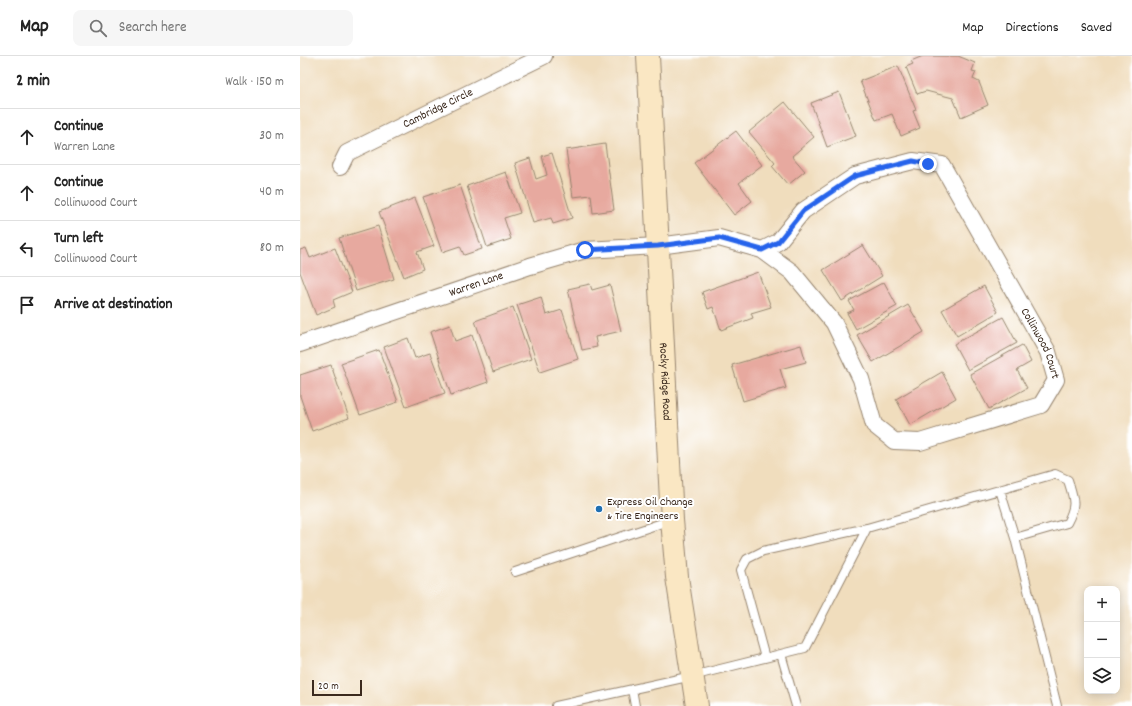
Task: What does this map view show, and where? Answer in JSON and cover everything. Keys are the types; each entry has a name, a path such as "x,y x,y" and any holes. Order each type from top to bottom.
{"main road":[{"name":"Rocky Ridge Road","path":"648,56 672,520 677,576 697,706"}],"street":[{"name":"Cambridge Circle","path":"340,167 347,153 544,56"},
{"name":"Collinwood Court","path":"658,246 719,238 762,250 792,272 834,323 861,379 874,425 894,442 920,442 1040,405 1056,380 1048,352 942,166 913,161 855,176 803,211 778,242 762,250"},
{"name":"Warren Lane","path":"300,344 530,266 585,250 658,246"}],"lane":[{"path":"765,658 741,570 747,560 763,551 867,528 1055,474 1068,480 1074,501 1072,513 1067,523 1015,538"},
{"path":"1000,490 1015,538 1057,706"},
{"path":"515,572 672,520"},
{"path":"556,706 692,676 805,648 867,528"},
{"path":"781,654 796,706"},
{"path":"632,689 635,706"}],"building":[{"path":"923,56 958,56 975,63 972,71 976,72 973,79 979,82 988,105 961,117 953,98 926,91 917,94 906,67 913,64 911,61"},
{"path":"898,66 916,110 913,111 920,128 901,136 892,114 876,120 860,81"},
{"path":"839,92 856,136 827,147 811,103"},
{"path":"785,102 814,137 792,156 805,171 788,185 772,166 775,163 749,132"},
{"path":"736,131 762,165 739,183 752,201 734,215 694,163"},
{"path":"605,144 614,210 593,213 591,195 573,197 566,150"},
{"path":"552,153 572,218 553,224 551,218 533,223 515,163 530,158 536,179 547,175 542,156"},
{"path":"506,172 520,213 504,218 511,239 487,247 467,186"},
{"path":"460,185 482,249 464,255 460,246 442,252 423,197"},
{"path":"415,198 434,246 417,252 423,269 404,277 379,212"},
{"path":"378,226 394,279 356,291 339,238"},
{"path":"863,245 882,276 842,301 823,270"},
{"path":"306,248 310,258 335,248 352,292 333,300 335,307 316,315 300,272 300,250"},
{"path":"758,272 771,307 751,313 753,318 721,330 713,307 708,309 702,292"},
{"path":"884,282 897,306 856,329 847,313 854,310 849,301"},
{"path":"590,284 592,290 610,285 621,331 595,337 597,347 582,350 568,289"},
{"path":"984,286 998,312 957,336 942,310"},
{"path":"541,297 546,315 562,310 578,359 540,372 517,305"},
{"path":"908,305 924,332 873,362 857,335"},
{"path":"513,307 531,359 493,372 475,321"},
{"path":"1003,317 1017,343 968,370 954,344"},
{"path":"450,325 455,341 472,335 488,382 451,395 430,332"},
{"path":"408,338 415,358 430,353 445,393 406,407 384,347"},
{"path":"801,345 806,362 780,369 786,388 743,401 732,365"},
{"path":"1022,345 1031,362 1017,370 1027,388 989,409 970,374"},
{"path":"379,350 398,402 360,415 341,363"},
{"path":"331,365 349,418 312,431 300,396 300,375"},
{"path":"942,372 956,398 910,425 896,399"}],"place":[{"name":"Express Oil Change & Tire Engineers","path":"599,509"}],"route":[{"path":"585,250 658,246 719,238 762,250 778,242 803,211 855,176 913,161 928,164"}]}
